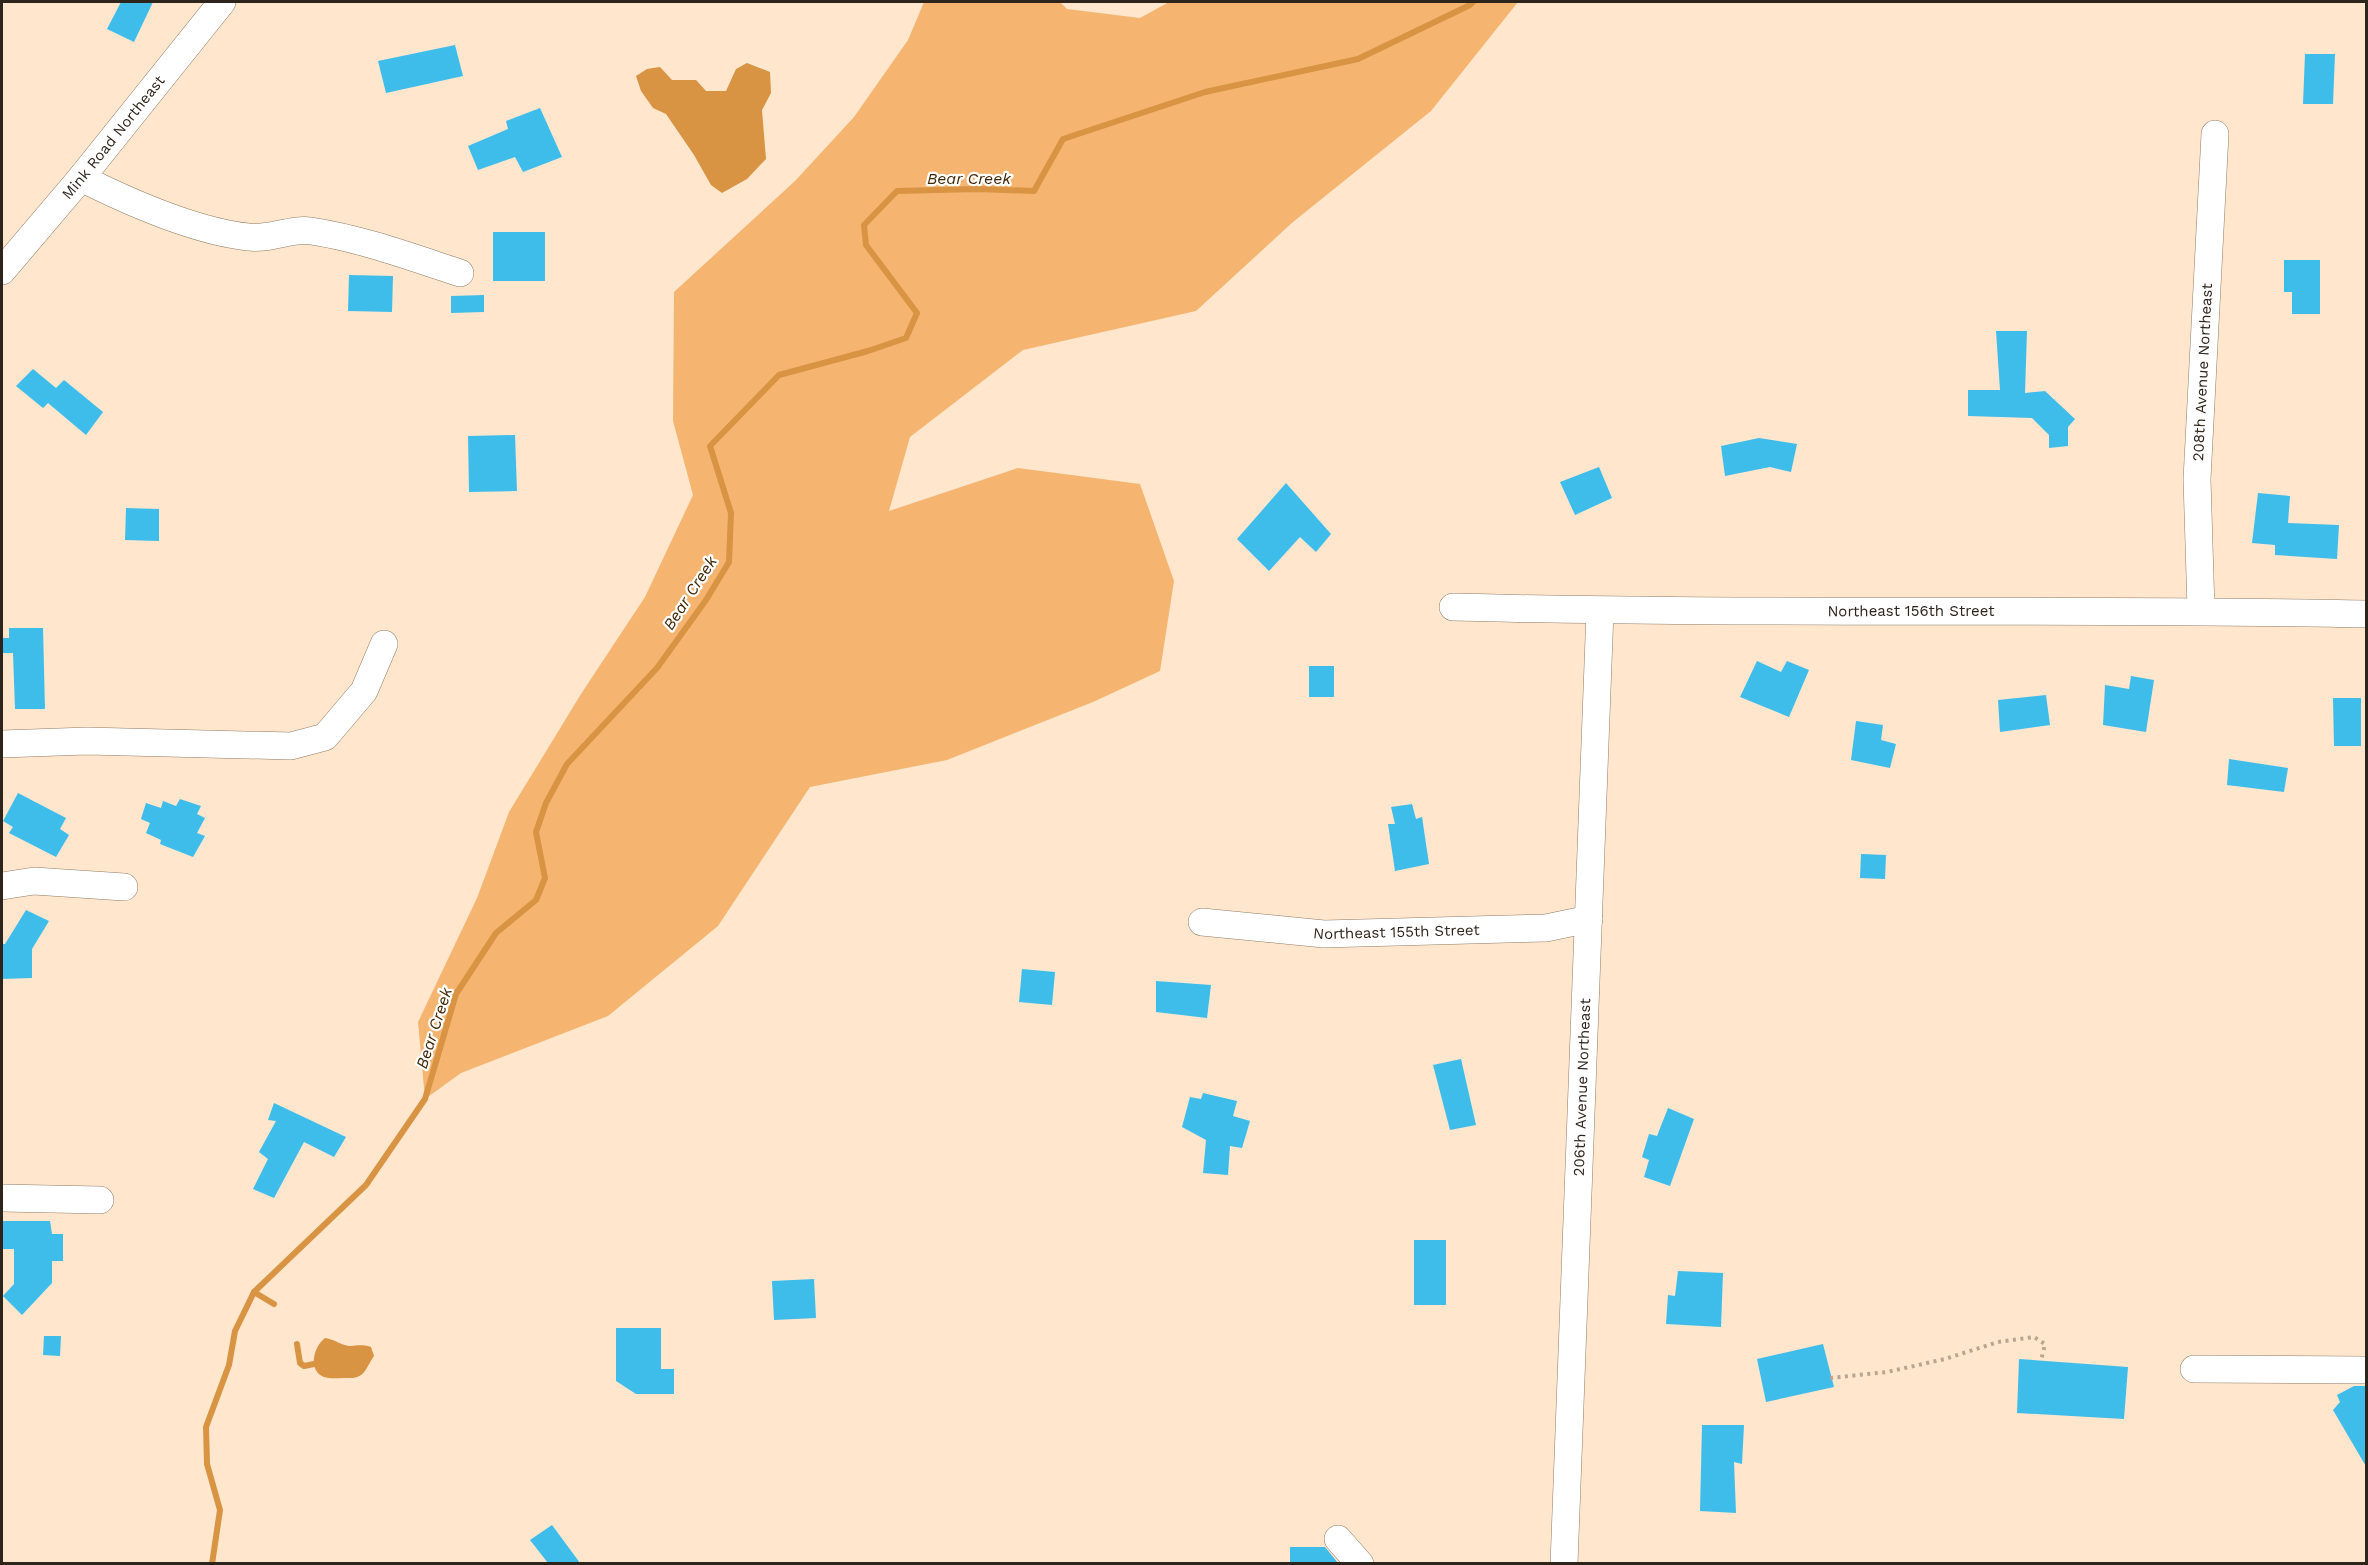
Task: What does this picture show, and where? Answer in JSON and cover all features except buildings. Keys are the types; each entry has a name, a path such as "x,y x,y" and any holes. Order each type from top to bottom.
{"street":[{"name":"Mink Road Northeast","path":"2,271 81,178 222,2"},
{"name":"208th Avenue Northeast","path":"2201,610 2197,479 2215,134"},
{"path":"81,178 133,204 208,228 249,238 308,230 364,241 460,273"},
{"name":"Northeast 156th Street","path":"1453,607 1600,611 2201,610 2367,614"},
{"name":"206th Avenue Northeast","path":"1564,1563 1600,611"},
{"path":"2,744 87,741 291,746 325,737 364,691 384,644"},
{"path":"2,886 34,881 124,887"},
{"name":"Northeast 155th Street","path":"1202,922 1324,934 1546,928 1589,918"},
{"path":"2,1198 100,1200"},
{"path":"2194,1369 2367,1370"},
{"path":"1338,1539 1360,1563"}],"path":[{"path":"1830,1378 1887,1372 1945,1359 1998,1342 2034,1337 2045,1344 2041,1361"}],"shaded area":[{"path":"924,2 1060,2 1067,9 1140,18 1169,2 1518,2 1431,111 1293,222 1196,311 1023,350 910,437 889,511 1018,468 1140,484 1174,581 1160,671 1093,702 947,760 810,787 718,926 608,1016 461,1073 425,1099 418,1022 477,898 509,812 581,694 645,597 693,495 673,421 674,292 795,181 854,117 908,40"},
{"path":"747,63 770,72 771,93 762,110 766,159 747,179 722,193 711,185 666,114 653,108 641,91 636,76 647,69 660,67 672,80 696,80 706,91 726,91 736,69"},
{"path":"325,1338 348,1346 371,1347 374,1356 365,1371 355,1378 324,1377 315,1369 314,1358 318,1346"}],"waterway":[{"name":"Bear Creek","path":"212,1564 220,1510 207,1464 206,1427 229,1365 235,1331 254,1292 366,1185 425,1099 456,994 496,933 536,900 545,878 536,832 546,803 567,764 657,668 706,600 729,562 731,513 710,446 779,375 868,351 906,338 917,313 866,245 864,225 897,191 977,189 1034,191 1063,139 1205,92 1358,59 1473,2"},
{"path":"254,1292 274,1304"},
{"path":"297,1344 300,1363 304,1366 314,1364"}]}
